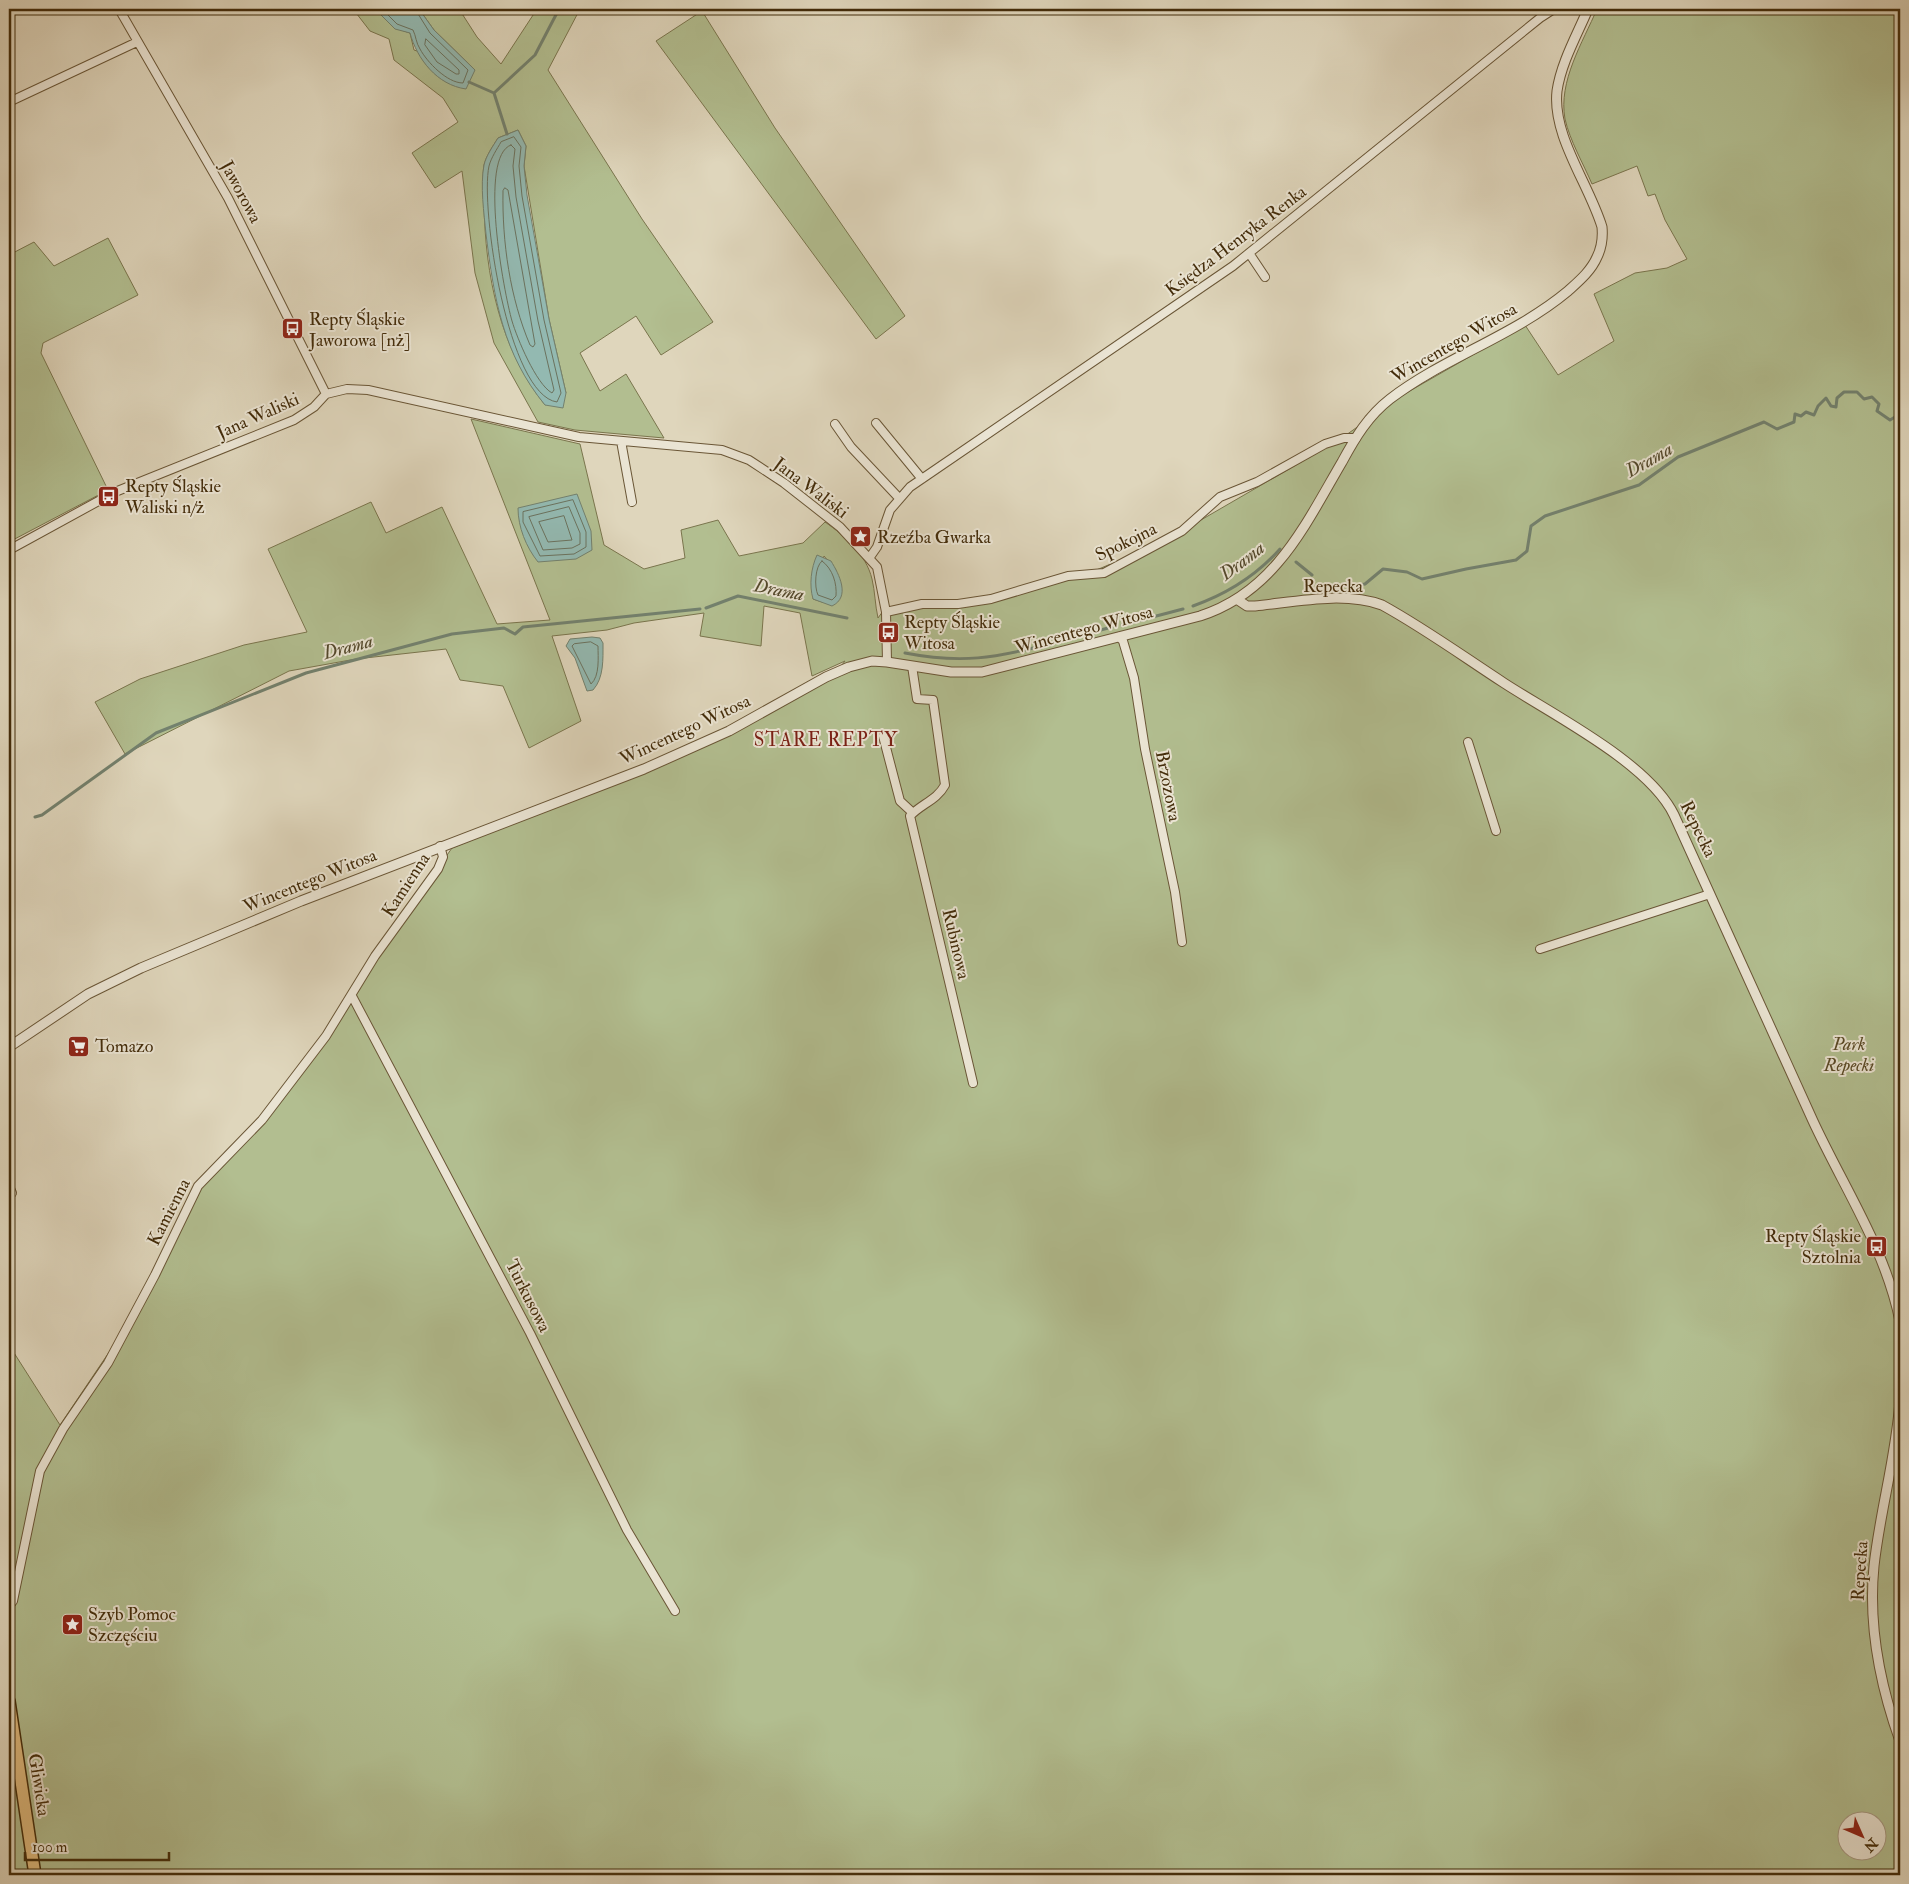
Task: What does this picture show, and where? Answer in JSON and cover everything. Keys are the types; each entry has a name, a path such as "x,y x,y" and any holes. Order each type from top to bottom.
{"main road":[{"name":"Gliwicka","path":"9,1701 35,1875"}],"street":[{"name":"Jaworowa","path":"119,9 228,198 326,394"},
{"name":"Księdza Henryka Renka","path":"870,557 878,547 890,510 899,498 922,479 1200,290 1249,253 1540,18 1554,9"},
{"name":"Wincentego Witosa","path":"9,1048 64,1008 111,982 301,901 670,758 729,731 826,677 849,667 872,661 951,672 982,672 1200,616 1221,610 1238,600 1256,586 1279,563 1300,534 1356,438 1376,411 1407,386 1513,329 1555,301 1586,274 1597,258 1602,242 1602,227 1562,132 1557,106 1562,71 1588,9"},
{"path":"9,102 137,42"},
{"path":"1249,253 1265,277"},
{"name":"Jana Waliski","path":"9,550 116,492 294,420 314,407 326,394 347,389 368,390 579,437 722,450 743,457 784,483 840,527 870,557 877,567 881,579 886,612 887,662"},
{"path":"876,423 922,479"},
{"path":"835,424 850,447 899,498"},
{"name":"Spokojna","path":"886,612 922,604 958,604 991,599 1068,576 1104,573 1182,531 1220,497 1257,482 1325,444 1344,438 1356,438"},
{"path":"620,441 632,502"},
{"name":"Repecka","path":"1238,600 1247,606 1320,600 1363,600 1382,606 1592,739 1642,775 1658,790 1670,807 1814,1123 1877,1246 1888,1272 1900,1321"},
{"name":"Brzozowa","path":"1119,637 1123,641 1134,678 1145,749 1175,892 1182,942"},
{"path":"883,736 900,801 913,812 942,792 945,785 933,700 917,699 912,666"},
{"path":"1468,742 1496,831"},
{"name":"Rubinowa","path":"913,812 910,816 973,1083"},
{"name":"Kamienna","path":"9,1606 13,1601 40,1471 63,1429 108,1363 155,1275 198,1186 262,1120 326,1036 375,956 438,869 443,857 440,846"},
{"path":"1540,949 1710,894"},
{"name":"Turkusowa","path":"352,996 526,1324 627,1530 676,1610"},
{"name":"Repecka","path":"1900,1401 1894,1452 1877,1548 1873,1587 1876,1653 1884,1693 1900,1741"}],"green space":[{"path":"353,9 375,9 395,28 410,33 414,50 475,70 434,30 419,9 459,9 477,37 501,64 537,9 580,9 548,70 642,219 713,322 661,355 636,316 580,353 600,391 626,374 664,438 575,430 538,422 494,343 475,273 462,171 435,188 412,153 458,122 443,98 394,60 389,39 370,31","holes":["518,130 526,146 524,166 549,319 566,393 545,405 517,360 506,335 492,284 485,230 483,174 488,155 498,138"]},
{"name":"Park Repecki","path":"1597,9 1900,9 1900,1875 9,1875 9,1345 60,1425 124,1330 191,1194 226,1151 264,1113 300,1069 452,848 683,756 831,679 845,661 812,676 800,613 764,606 761,646 700,636 704,613 634,623 607,630 552,636 581,721 529,748 503,686 460,680 446,649 356,659 289,671 125,754 95,702 140,679 244,645 307,632 268,549 371,502 386,533 442,507 497,624 550,620 471,419 580,444 604,545 644,569 685,558 681,530 718,520 739,556 803,543 825,522 854,546 865,562 872,579 878,618 883,611 1005,595 1094,571 1163,542 1339,440 1401,396 1525,325 1558,375 1614,341 1594,294 1635,273 1667,268 1687,259 1665,220 1655,194 1648,196 1637,166 1592,184 1573,144 1565,119 1565,90 1568,76","holes":["824,556 836,570 822,602 813,599"]},
{"path":"702,11 775,128 905,316 876,339 656,41"},
{"path":"108,238 138,295 43,343 41,353 108,490 9,542 9,255 34,242 54,266"}],"water":[{"path":"375,9 419,9 434,30 475,70 466,89 456,87 437,76 423,61 410,33 395,29"},
{"path":"518,130 526,146 524,166 527,195 549,319 566,393 563,408 545,405 519,366 503,325 493,281 483,200 482,182 484,165 498,138"},
{"path":"577,494 591,531 592,550 576,559 538,562 524,536 519,522 518,508"},
{"path":"817,555 831,561 842,585 841,597 832,606 813,599 811,577"},
{"path":"600,638 603,643 603,662 597,685 593,690 587,691 575,658 566,646 570,639"}],"waterway":[{"path":"494,93 535,55 559,9"},
{"path":"469,82 494,93"},
{"path":"494,93 507,134"},
{"name":"Drama","path":"1359,585 1365,584 1383,569 1407,572 1422,579 1516,560 1527,551 1531,526 1545,516 1639,485 1678,457 1764,422 1777,429 1794,422 1795,414 1801,416 1806,412 1814,415 1818,406 1826,398 1831,406 1836,407 1837,398 1844,392 1857,392 1864,399 1872,397 1879,404 1877,411 1890,420 1900,414"},
{"name":"Drama","path":"1193,606 1218,596 1251,576 1280,549"},
{"name":"Drama","path":"1296,562 1312,575"},
{"name":"Drama","path":"706,608 738,596 847,618"},
{"name":"Drama","path":"35,817 42,815 156,733 306,673 452,634 504,628 515,634 523,627 700,609"},
{"name":"Drama","path":"1122,625 1183,609"},
{"name":"Drama","path":"1059,641 1112,627"},
{"name":"Drama","path":"905,653 944,658 978,658 1012,653 1050,644"}],"place":[{"name":"Repty Śląskie Jaworowa [nż]","path":"293,329"},
{"name":"Repty Śląskie Waliski n/ż","path":"109,496"},
{"name":"Rzeźba Gwarka","path":"861,537"},
{"name":"Repty Śląskie Witosa","path":"888,632"},
{"name":"Tomazo","path":"79,1046"},
{"name":"Repty Śląskie Sztolnia","path":"1877,1246"},
{"name":"Szyb Pomoc Szczęściu","path":"72,1624"}],"district":[{"name":"STARE REPTY","path":"826,740"}]}
